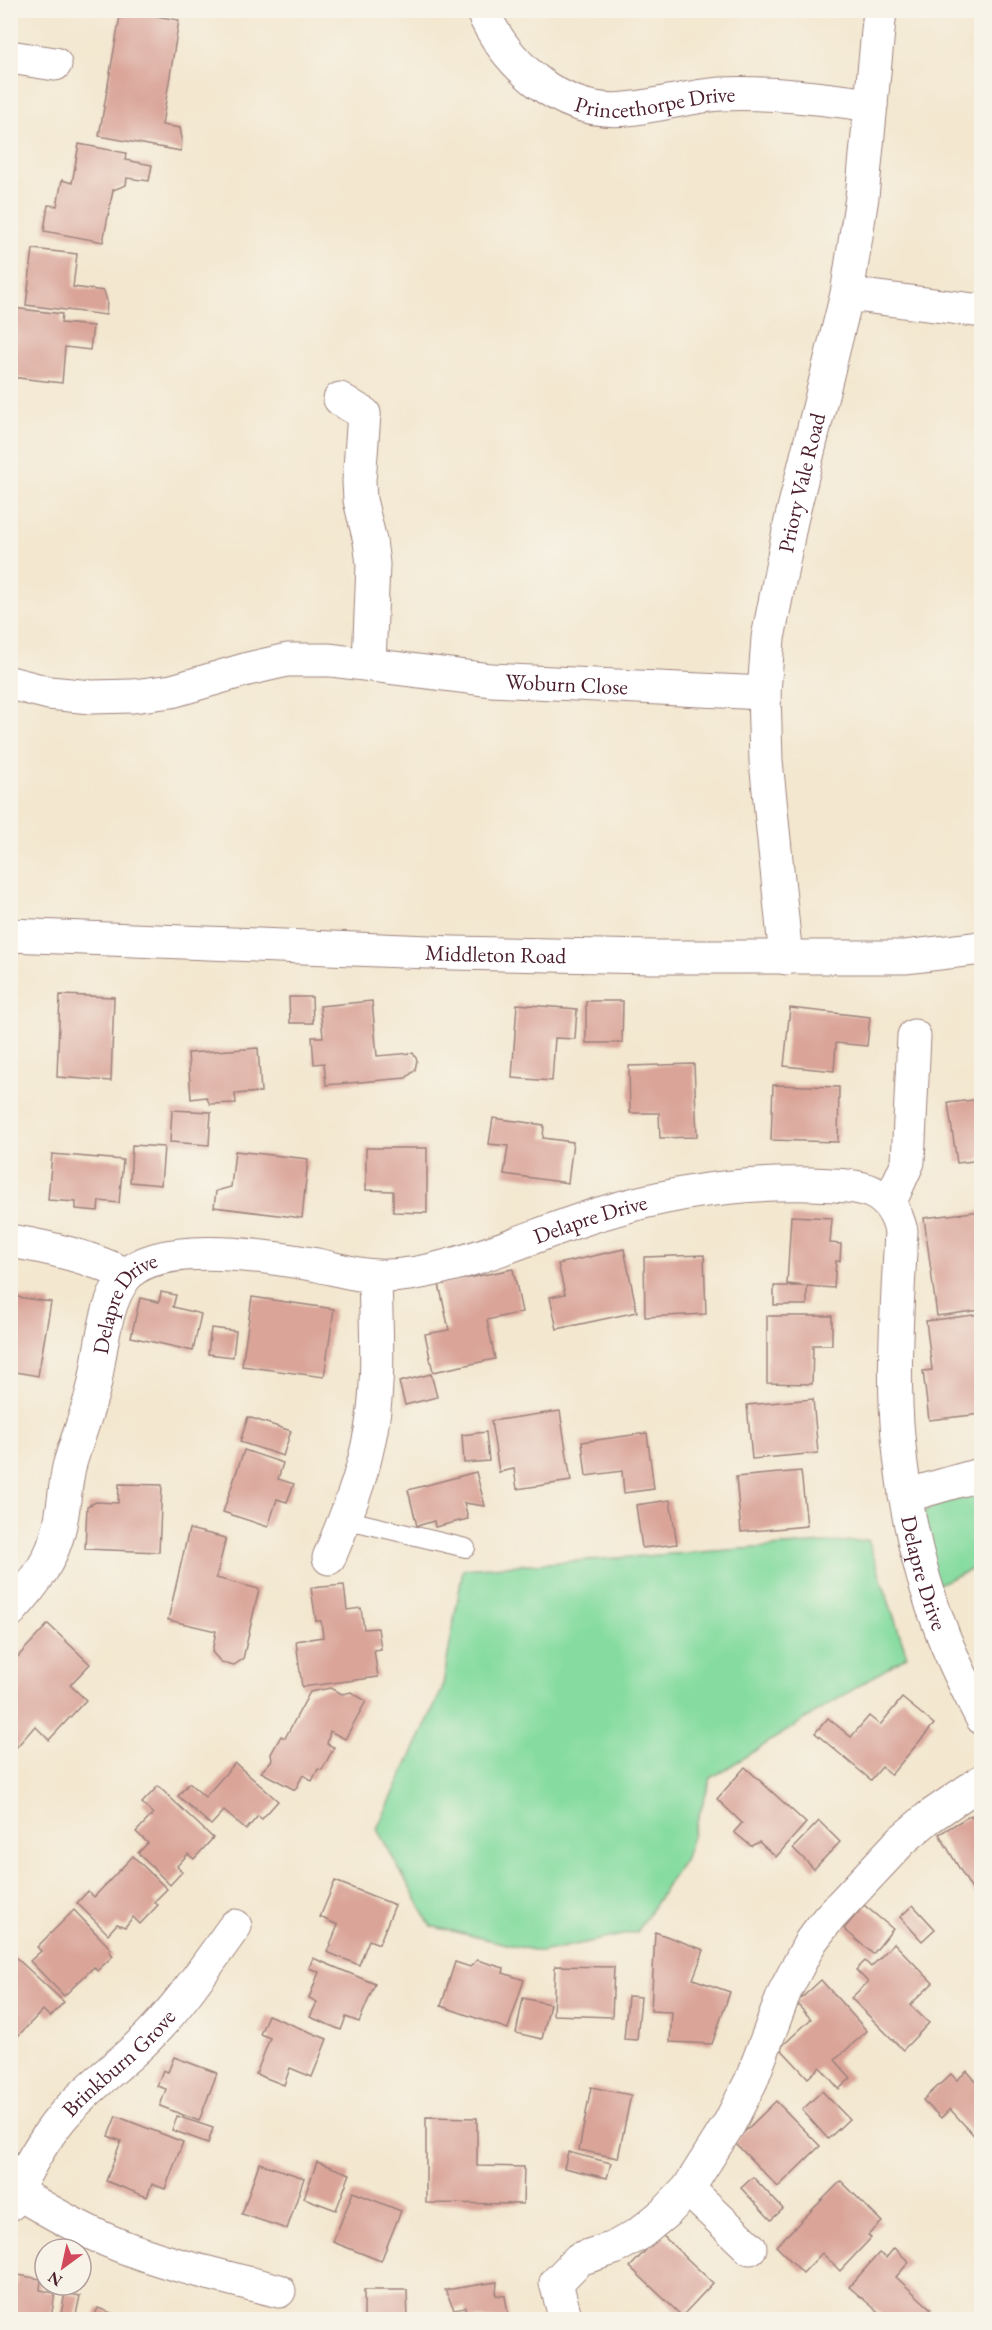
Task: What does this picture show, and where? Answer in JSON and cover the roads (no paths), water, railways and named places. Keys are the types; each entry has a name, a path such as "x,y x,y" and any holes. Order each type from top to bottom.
{"street":[{"name":"Princethorpe Drive","path":"482,10 490,28 508,53 528,74 548,90 599,109 625,110 717,94 757,93 798,95 871,105"},
{"name":"Priory Vale Road","path":"786,958 776,878 766,761 764,693 768,638 788,531 847,294 862,197 880,10"},
{"path":"10,57 55,64"},
{"path":"847,294 981,311"},
{"path":"364,405 359,481 360,500 373,564 369,664"},
{"name":"Woburn Close","path":"10,683 50,693 91,697 133,696 172,691 287,660 330,660 428,674 491,680 764,693"},
{"name":"Middleton Road","path":"10,935 453,953 786,958 905,957 981,948"},
{"path":"889,1204 908,1162 914,1036"},
{"name":"Delapre Drive","path":"10,1611 44,1568 55,1546 69,1468 94,1387 108,1316 116,1294 127,1275 144,1263 165,1256 206,1253 258,1257 375,1276 416,1273 452,1265 595,1215 691,1191 782,1184 843,1185 877,1193 889,1204 897,1217 901,1231 896,1379 898,1435 906,1496 915,1548 943,1635 981,1718"},
{"path":"10,1241 76,1254 103,1263 127,1275"},
{"path":"329,1558 369,1444 374,1404 375,1276"},
{"path":"906,1496 981,1474"},
{"path":"566,2319 556,2283 579,2259 614,2248 639,2234 667,2211 688,2189 729,2124 750,2081 785,1991 811,1941 828,1919 902,1840 928,1818 981,1781"},
{"name":"Brinkburn Grove","path":"13,2198 34,2157 61,2118 79,2099 130,2055 168,2016 235,1926"},
{"path":"688,2189 750,2248"},
{"path":"13,2198 129,2250 169,2263 279,2291"}],"lane":[{"path":"344,1519 466,1548"}]}
